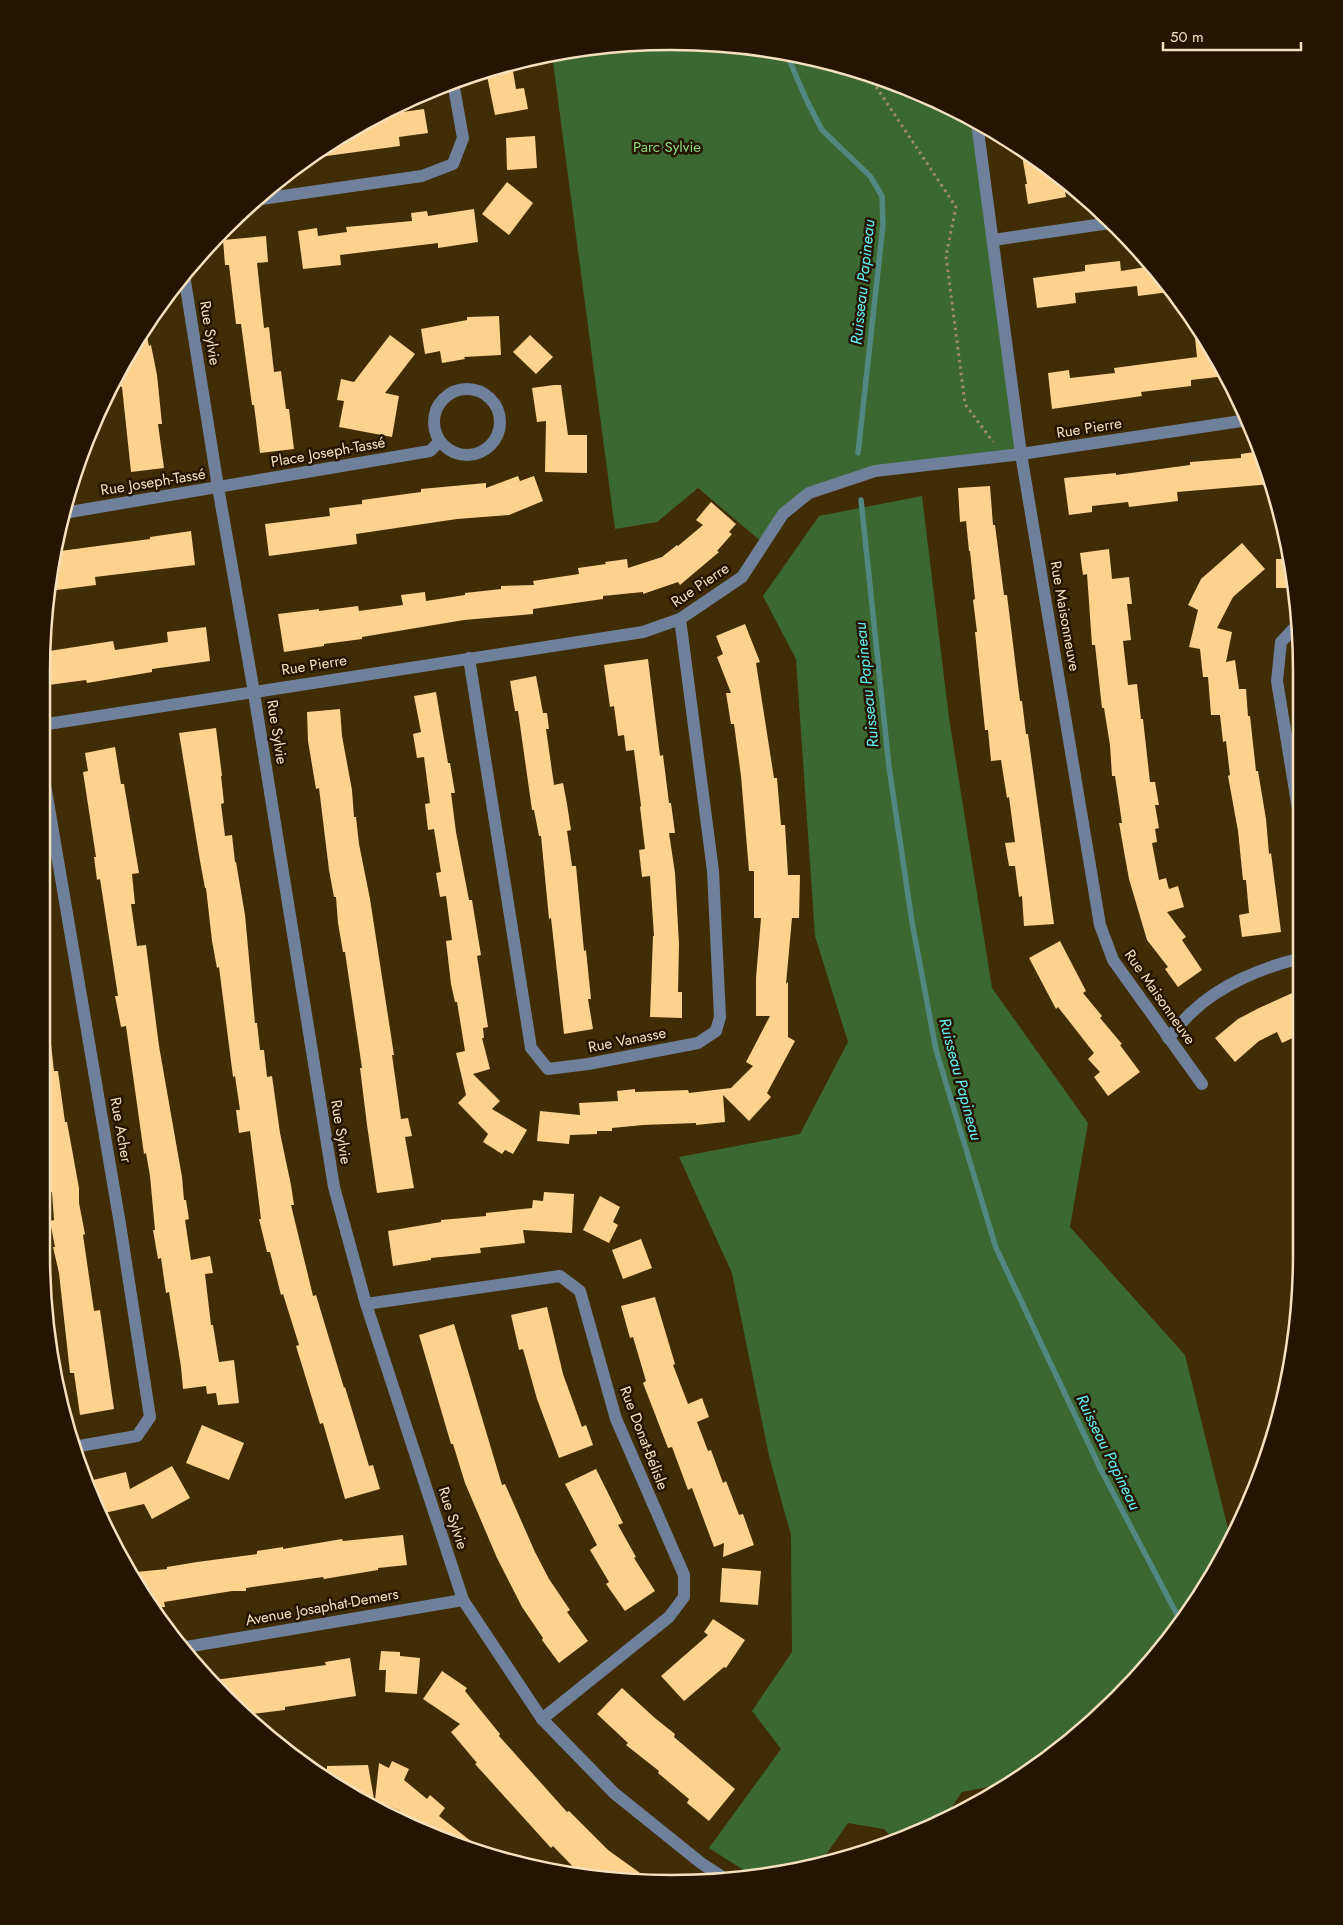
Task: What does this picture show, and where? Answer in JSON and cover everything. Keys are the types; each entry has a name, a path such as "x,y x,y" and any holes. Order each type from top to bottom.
{"street":[{"path":"269,198 422,176 453,164 463,138 454,90"},
{"name":"Rue Maisonneuve","path":"978,131 1021,454 1100,925 1113,960 1202,1084"},
{"path":"993,240 1103,224"},
{"name":"Rue Sylvie","path":"186,284 334,1187 366,1304 463,1600 542,1719 614,1793 701,1863 717,1874"},
{"path":"463,388 474,389 485,393 493,400 500,420 499,430 488,448 468,455 457,454 448,450 439,442 434,431 433,420 436,408 442,399 451,392 463,388"},
{"name":"Rue Pierre","path":"50,724 643,632 680,619 742,577 783,514 809,493 876,471 1021,454 1240,421"},
{"name":"Place Joseph-Tassé","path":"218,488 430,451 439,442"},
{"name":"Rue Joseph-Tassé","path":"71,512 218,488"},
{"name":"Rue Vanasse","path":"469,658 531,1048 548,1069 588,1064 698,1043 716,1031 720,1017 713,871 680,619"},
{"path":"1292,630 1281,642 1277,681 1293,778"},
{"name":"Rue Acher","path":"50,815 120,1224 150,1417 137,1436 81,1446"},
{"path":"1168,1038 1192,1012 1218,991 1276,964 1293,960"},
{"name":"Rue Donat-Bélisle","path":"366,1304 560,1276 580,1291 616,1419 684,1575 684,1597 669,1617 542,1719"},
{"name":"Avenue Josaphat-Demers","path":"190,1646 463,1600"}],"path":[{"path":"873,84 956,207 946,256 965,404 1004,456"}],"green space":[{"name":"Parc Sylvie","path":"631,51 712,51 753,55 832,71 871,83 909,97 978,131 1021,454 875,471 809,493 763,543 698,488 657,522 615,529 553,61"},
{"path":"922,496 949,718 992,988 1088,1123 1070,1227 1185,1355 1228,1530 1210,1564 1165,1632 1111,1693 1050,1747 991,1786 962,1792 951,1808 909,1828 890,1835 884,1829 848,1823 825,1856 745,1871 709,1848 781,1749 752,1711 792,1652 791,1535 769,1456 732,1273 679,1157 800,1134 848,1042 815,936 796,659 763,596 819,516"}],"building":[{"path":"513,71 516,89 524,88 528,109 495,115 487,78"},
{"path":"424,109 428,133 399,137 400,146 324,156 361,133 401,112"},
{"path":"535,136 537,168 507,170 506,138"},
{"path":"1023,159 1065,191 1066,197 1028,204 1025,184 1027,184"},
{"path":"507,182 533,203 509,235 482,214"},
{"path":"474,209 478,242 438,248 438,243 340,255 341,265 303,269 298,231 317,228 318,236 347,232 346,227 412,221 411,213 427,211 428,216"},
{"path":"266,236 268,262 257,263 264,328 269,327 274,372 281,371 286,409 289,409 294,449 260,453 241,324 236,324 229,265 225,265 223,242"},
{"path":"1120,261 1121,271 1144,267 1165,293 1138,296 1137,286 1075,293 1076,303 1037,308 1033,278 1085,271 1085,265"},
{"path":"499,316 501,355 464,357 465,359 442,363 440,351 425,354 421,329 467,320 467,317"},
{"path":"390,335 415,354 385,393 399,396 392,437 339,427 344,401 337,400 341,379 354,382"},
{"path":"530,335 553,357 536,374 513,352"},
{"path":"1195,337 1218,377 1191,380 1191,386 1141,392 1142,396 1052,409 1048,373 1069,370 1070,378 1115,373 1114,368 1197,357"},
{"path":"147,338 149,346 151,345 157,375 162,424 158,424 164,468 131,472 121,387 133,361"},
{"path":"561,385 568,435 587,435 587,473 545,472 546,421 537,422 532,388"},
{"path":"1253,452 1264,485 1177,492 1178,501 1129,507 1128,502 1092,506 1092,512 1069,515 1064,478 1116,473 1116,475 1190,465 1190,462 1241,458 1241,454"},
{"path":"518,476 520,481 534,476 543,501 509,515 457,519 356,534 357,544 269,556 265,524 330,516 329,508 362,504 362,500 421,492 421,489 486,483 486,488"},
{"path":"990,486 993,525 995,525 1004,595 1007,595 1020,701 1022,701 1026,734 1028,734 1054,924 1024,926 1022,896 1019,897 1015,866 1009,866 1005,843 1015,842 1009,797 1007,798 1001,760 991,761 988,730 985,730 975,632 977,632 973,600 975,599 970,551 966,521 960,522 958,488"},
{"path":"711,502 736,524 729,532 732,534 717,551 719,552 680,585 678,582 643,594 643,592 603,596 603,599 533,609 533,614 464,620 284,652 278,614 358,606 359,611 403,605 401,595 425,592 426,601 465,595 465,593 501,589 501,586 534,585 533,581 579,574 578,568 627,559 628,568 662,557 678,546 703,525 696,520"},
{"path":"191,531 195,565 95,577 96,585 55,590 62,551 150,539 150,537"},
{"path":"1242,543 1265,569 1233,597 1217,628 1232,632 1226,662 1235,660 1239,689 1246,689 1248,716 1250,716 1256,771 1258,771 1266,819 1269,854 1271,853 1281,932 1242,937 1239,915 1249,913 1246,880 1243,880 1238,831 1228,776 1230,775 1226,741 1223,742 1220,715 1211,715 1208,677 1203,677 1200,649 1189,647 1198,610 1188,605 1201,579"},
{"path":"1109,549 1112,579 1129,577 1132,604 1127,604 1131,640 1123,641 1128,685 1137,684 1150,782 1155,782 1159,805 1155,805 1159,828 1155,829 1157,842 1152,843 1159,880 1166,878 1169,889 1178,886 1184,907 1167,912 1186,937 1182,940 1202,970 1178,987 1165,969 1168,967 1147,940 1129,879 1119,823 1122,823 1115,776 1112,776 1110,745 1104,708 1102,708 1095,645 1092,645 1087,574 1083,575 1080,553"},
{"path":"1276,559 1283,559 1288,588 1276,588"},
{"path":"745,624 760,662 756,663 774,778 777,778 781,825 785,825 788,875 800,875 799,918 792,918 786,984 788,982 788,1037 795,1041 767,1093 771,1097 749,1121 723,1095 725,1122 612,1128 612,1131 597,1131 597,1134 570,1135 569,1144 537,1141 540,1111 580,1115 579,1103 618,1101 617,1091 635,1089 635,1092 688,1090 689,1093 731,1088 753,1066 746,1062 770,1016 756,1016 756,978 761,918 754,918 754,871 749,871 741,776 734,724 731,724 726,693 731,693 717,657 723,654 716,636"},
{"path":"206,627 210,661 152,669 152,672 87,683 86,680 50,685 51,651 113,641 115,650 168,642 167,632"},
{"path":"648,659 660,756 663,755 675,833 669,833 675,873 679,944 678,992 682,992 682,1018 650,1017 654,936 650,876 642,877 639,850 645,849 634,750 626,751 624,735 618,736 614,706 610,707 604,665"},
{"path":"536,676 543,713 547,713 549,729 546,729 554,785 563,783 567,804 571,830 567,831 572,866 576,866 584,951 586,950 591,999 588,999 593,1029 564,1034 551,918 549,919 541,836 539,836 534,810 532,810 518,711 515,711 510,681"},
{"path":"436,692 455,793 451,793 456,832 469,900 472,900 481,955 477,956 488,1027 483,1028 484,1038 482,1038 490,1069 473,1074 500,1101 492,1109 527,1130 513,1154 505,1150 502,1154 483,1142 488,1134 458,1103 466,1095 456,1053 465,1051 457,1002 455,1002 451,984 446,941 452,940 446,896 440,897 436,873 441,872 434,829 428,830 425,804 430,803 424,757 417,758 413,734 421,732 414,696"},
{"path":"340,709 354,817 356,817 359,844 370,899 394,1055 392,1055 401,1119 408,1118 412,1136 405,1137 414,1188 377,1193 360,1068 362,1068 345,952 343,952 336,897 334,897 329,870 319,788 316,789 308,741 307,712"},
{"path":"216,728 222,776 224,803 221,804 225,836 232,835 245,915 255,1023 257,1023 260,1050 264,1050 267,1077 272,1076 280,1133 294,1205 291,1205 313,1296 316,1295 369,1466 373,1465 380,1489 345,1499 323,1423 320,1424 296,1346 299,1345 283,1294 281,1295 270,1252 267,1252 259,1219 261,1219 250,1131 239,1133 236,1110 240,1110 235,1076 233,1077 219,967 217,968 212,941 206,888 179,733"},
{"path":"115,747 121,784 124,784 139,873 132,874 135,904 131,904 137,946 146,945 159,1046 182,1177 184,1200 186,1200 189,1219 185,1220 191,1260 210,1256 213,1273 205,1274 211,1325 213,1325 219,1362 234,1360 239,1403 218,1405 216,1393 207,1394 206,1386 183,1389 169,1292 166,1293 161,1258 158,1259 153,1230 155,1230 150,1176 146,1153 144,1154 126,1026 121,1027 115,996 118,996 100,879 97,880 94,857 96,857 83,772 88,771 85,753"},
{"path":"1060,941 1086,991 1083,993 1102,1016 1100,1018 1122,1044 1120,1045 1140,1072 1108,1096 1094,1077 1100,1072 1088,1059 1094,1053 1058,1007 1056,1009 1029,958"},
{"path":"1293,993 1293,1038 1282,1043 1277,1032 1259,1041 1235,1062 1215,1038 1238,1019"},
{"path":"50,1044 54,1071 58,1071 65,1122 67,1122 79,1188 79,1203 85,1234 83,1235 94,1311 100,1310 114,1409 80,1415 74,1373 70,1373 59,1273 53,1247 55,1247 50,1221 54,1220 52,1192 50,1192"},
{"path":"544,1192 574,1194 572,1233 523,1230 525,1243 480,1248 481,1253 431,1258 431,1260 393,1266 388,1231 441,1222 441,1220 486,1216 486,1213 532,1208 533,1200 543,1201"},
{"path":"600,1196 620,1207 613,1222 618,1225 609,1243 583,1230"},
{"path":"641,1239 652,1268 623,1279 612,1250"},
{"path":"655,1297 675,1364 673,1365 688,1404 702,1398 709,1417 697,1422 708,1451 711,1450 723,1483 726,1481 739,1515 743,1514 754,1545 723,1557 724,1543 714,1547 692,1488 688,1490 672,1447 668,1448 643,1383 646,1381 633,1337 630,1338 621,1306"},
{"path":"547,1307 563,1374 582,1427 586,1425 593,1445 559,1458 537,1399 523,1349 519,1350 511,1315"},
{"path":"454,1324 502,1485 505,1484 549,1579 570,1610 567,1612 588,1641 559,1663 542,1640 543,1638 522,1607 497,1558 465,1483 453,1444 451,1444 419,1335"},
{"path":"202,1425 244,1443 229,1480 186,1463"},
{"path":"172,1466 190,1498 152,1519 144,1504 107,1512 93,1480 126,1472 130,1489"},
{"path":"596,1469 623,1523 618,1525 636,1557 634,1558 655,1591 625,1611 606,1584 609,1582 590,1550 597,1545 565,1484"},
{"path":"403,1535 407,1565 164,1602 165,1607 161,1607 138,1572 167,1569 167,1567 197,1562 257,1554 257,1551 283,1547 283,1549 342,1539 343,1541"},
{"path":"722,1568 761,1571 758,1605 720,1602"},
{"path":"713,1619 745,1640 726,1668 724,1667 684,1701 661,1676 708,1635 704,1632"},
{"path":"381,1651 400,1652 400,1656 420,1658 417,1694 385,1692 386,1670 379,1670"},
{"path":"350,1658 356,1696 285,1707 285,1710 254,1714 219,1679 326,1665 325,1662"},
{"path":"442,1671 467,1688 465,1691 500,1734 499,1736 567,1812 569,1811 608,1850 642,1874 573,1867 553,1846 551,1848 475,1764 477,1763 451,1732 460,1724 423,1699"},
{"path":"622,1688 675,1734 674,1737 735,1789 709,1821 687,1803 689,1799 658,1773 659,1771 626,1745 628,1743 597,1714"},
{"path":"392,1761 409,1769 404,1780 427,1799 430,1795 445,1808 439,1816 472,1842 434,1828 375,1799 379,1763 389,1768"},
{"path":"368,1765 374,1799 325,1769 327,1769 327,1766"}],"waterway":[{"name":"Ruisseau Papineau","path":"790,61 822,130 870,176 882,196 883,225 858,453"},
{"name":"Ruisseau Papineau","path":"861,500 889,767 912,922 936,1050 996,1248 1101,1470 1177,1615"}]}
